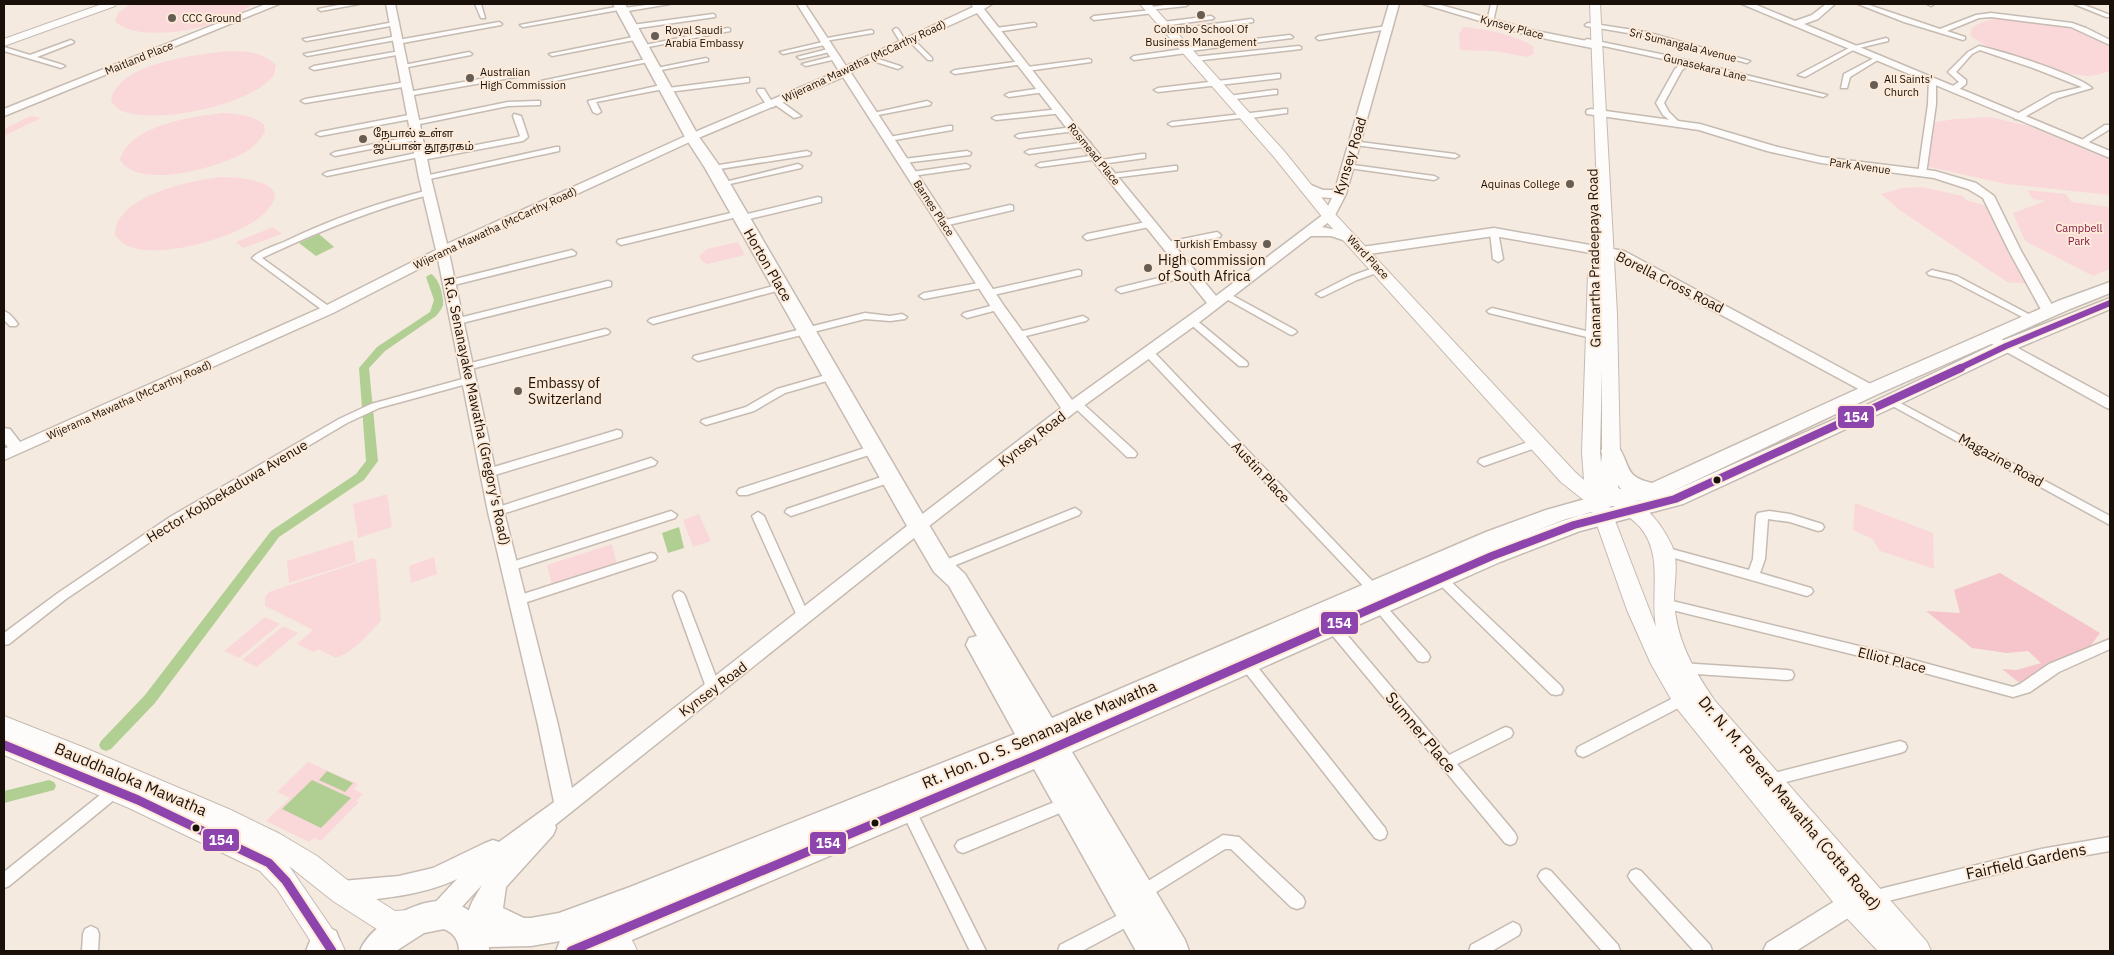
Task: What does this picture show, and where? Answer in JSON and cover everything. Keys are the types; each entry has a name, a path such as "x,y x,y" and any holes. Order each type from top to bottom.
{"highway":[{"name":"Horton Place","path":"621,7 667,88 692,137 713,168 942,566 944,584 1043,743"},
{"path":"1613,506 1675,499 1890,401 1998,342 2041,315 2110,287"},
{"path":"1613,506 1656,490 1871,390 1998,342 2110,304"},
{"path":"1612,451 1625,482 1629,486 1638,490 1656,490"},
{"name":"Rt. Hon. D. S. Senanayake Mawatha","path":"472,942 559,927 631,901 1014,747 1043,743 1247,664 1332,626 1376,598 1440,579 1613,506"},
{"name":"Rt. Hon. D. S. Senanayake Mawatha","path":"571,951 617,943 908,810 1043,743 1376,598 1494,538 1554,515 1613,506"},
{"path":"1043,743 1067,803 1136,905 1174,951"},
{"path":"1043,743 1136,905 1152,951"},
{"path":"375,951 396,931 424,919 452,918 463,924 472,942"}],"main road":[{"path":"4,42 112,4"},
{"path":"1587,4 1592,26"},
{"path":"1592,26 1595,4"},
{"name":"Ward Place","path":"1149,8 1243,116 1279,154 1329,216 1537,444 1568,477 1613,506"},
{"name":"Gnanartha Pradeepaya Road","path":"1592,26 1596,112 1593,120 1592,196 1601,250 1612,451 1608,485 1613,506"},
{"name":"Gnanartha Pradeepaya Road","path":"1601,250 1595,336 1591,461 1613,506"},
{"name":"Dr. N. M. Perera Mawatha (Cotta Road)","path":"1613,506 1653,529 1664,551 1664,604 1668,640 1681,668 1708,708 1770,780 1896,951"},
{"name":"Dr. N. M. Perera Mawatha (Cotta Road)","path":"1613,506 1638,610 1662,664 1683,698 1861,901 1918,951"},
{"name":"Bauddhaloka Mawatha","path":"4,726 77,755 222,818 270,842 308,864 342,892 392,924 424,919"},
{"name":"Bauddhaloka Mawatha","path":"4,745 115,791 269,863 286,881 326,948"},
{"path":"531,932 617,943"}],"street":[{"name":"Maitland Place","path":"4,112 274,4"},
{"path":"321,9 356,4"},
{"path":"478,4 483,17"},
{"path":"523,25 621,7 667,4"},
{"name":"Barnes Place","path":"802,4 998,307 1074,407"},
{"path":"1094,18 1149,8 1186,4"},
{"name":"Kynsey Road","path":"424,919 515,840 565,806 682,712 714,690 918,526 1329,216 1340,194 1349,166 1394,4"},
{"name":"Kynsey Place","path":"1428,4 1530,33 1592,43"},
{"path":"1490,22 1491,4"},
{"path":"1747,4 2110,155"},
{"path":"1795,24 1815,17 1831,4"},
{"path":"1861,4 1939,32 1963,38"},
{"path":"2077,4 2108,16"},
{"name":"Rosmead Place","path":"980,5 996,30 1042,90 1168,245 1191,273 1221,299"},
{"name":"Wijerama Mawatha (McCarthy Road)","path":"11,452 328,310 442,251 692,137 774,104 845,72 856,64 908,42 980,5"},
{"name":"R.G. Senanayake Mawatha (Gregory's Road)","path":"390,6 427,185 458,321 496,512 548,725 565,806"},
{"path":"330,16 331,8"},
{"path":"1939,32 1978,16 1990,15 2072,26 2084,29 2110,42"},
{"path":"644,48 713,16"},
{"path":"1167,28 1211,18"},
{"path":"1167,28 1251,21"},
{"path":"314,68 398,45 499,24"},
{"path":"996,30 1034,25"},
{"name":"Sri Sumangala Avenue","path":"1592,26 1646,34 1747,61"},
{"path":"1319,38 1387,28"},
{"path":"545,81 644,48 728,30"},
{"path":"896,30 930,59"},
{"path":"800,57 871,32"},
{"path":"1189,53 1290,37"},
{"path":"306,39 398,45 469,54"},
{"path":"1802,76 1853,48 1886,40"},
{"path":"30,57 71,42"},
{"name":"Gunasekara Lane","path":"1592,43 1823,95"},
{"path":"307,54 398,45"},
{"path":"552,54 644,48 706,60"},
{"path":"783,52 830,48"},
{"path":"806,64 830,48"},
{"path":"1134,58 1189,53 1299,48"},
{"path":"1954,89 1963,82 1952,72 1970,53 1979,48 1996,52 2068,78 2088,88 2055,96 2018,117"},
{"path":"4,50 61,66"},
{"path":"872,58 898,67"},
{"path":"1844,86 1847,76 1878,58"},
{"path":"956,72 1089,61"},
{"path":"1677,124 1666,114 1660,103 1679,69 1687,63"},
{"path":"305,101 524,73"},
{"path":"1158,90 1277,76"},
{"path":"597,112 592,101 667,88 746,80"},
{"path":"1922,174 1932,104 1932,80"},
{"path":"1009,95 1042,90"},
{"path":"761,91 774,104 797,116"},
{"path":"1228,98 1274,92"},
{"path":"335,154 416,125 508,104 537,103"},
{"path":"873,114 927,103"},
{"path":"996,118 1060,111"},
{"path":"1172,124 1284,111"},
{"name":"Park Avenue","path":"1596,112 1700,127 1771,149 1821,160 1922,174 1957,181 1988,196 2015,251 2041,315"},
{"path":"328,174 520,139 524,137 516,116"},
{"path":"320,134 416,125"},
{"path":"2081,142 2108,127"},
{"path":"889,139 949,128"},
{"path":"1019,136 1073,129"},
{"path":"1355,142 1455,156"},
{"path":"1029,152 1086,144"},
{"path":"328,310 256,258 314,230 394,200 427,185 556,149"},
{"path":"713,168 807,153"},
{"path":"904,161 968,153"},
{"path":"1040,165 1142,156"},
{"path":"721,184 798,166"},
{"path":"912,174 966,166"},
{"path":"1349,166 1434,178"},
{"path":"1112,176 1174,168"},
{"path":"1306,187 1321,194 1340,194"},
{"path":"621,242 818,200"},
{"path":"944,223 1010,208"},
{"path":"1087,237 1151,224"},
{"path":"1310,232 1331,231 1357,245"},
{"path":"1494,232 1498,259"},
{"name":"Borella Cross Road","path":"1357,245 1494,232 1619,254 1871,390"},
{"path":"1168,245 1217,234"},
{"path":"450,283 572,253"},
{"path":"1320,294 1379,269"},
{"path":"924,296 987,289 1078,273"},
{"path":"1121,290 1191,273"},
{"path":"1932,273 1954,278 2041,315"},
{"path":"458,321 608,284"},
{"path":"653,321 781,286"},
{"path":"1221,299 1292,332"},
{"path":"967,315 998,307"},
{"path":"1492,312 1595,336"},
{"path":"4,314 12,324"},
{"path":"698,358 805,329 871,316 890,320 902,317"},
{"path":"1018,335 1083,320"},
{"path":"1192,321 1243,364"},
{"name":"Hector Kobbekaduwa Avenue","path":"4,640 62,596 174,520 343,421 375,406 468,373 605,332"},
{"path":"1998,342 2110,404"},
{"name":"Austin Place","path":"1149,353 1376,598 1424,657"},
{"path":"706,422 750,409 781,391 833,376"},
{"name":"Magazine Road","path":"1890,401 2110,521"},
{"path":"1074,407 1131,454"},
{"path":"4,433 11,452"},
{"path":"488,473 617,434"},
{"path":"1484,462 1537,444"},
{"path":"743,492 874,449"},
{"path":"496,512 651,462"},
{"path":"791,512 890,478"},
{"path":"942,566 1075,512"},
{"path":"1753,575 1759,559 1762,516 1771,514 1785,516 1818,527"},
{"path":"510,568 671,516"},
{"path":"758,516 804,618"},
{"path":"1664,551 1807,591"},
{"path":"518,600 651,557"},
{"path":"1440,579 1556,690"},
{"path":"679,596 714,690"},
{"name":"Elliot Place","path":"1664,604 1884,657 2013,692 2025,688 2054,668 2110,644"},
{"name":"Sumner Place","path":"1332,626 1510,838"},
{"path":"1247,664 1380,833"},
{"path":"1681,668 1787,675"},
{"path":"1583,751 1683,698"},
{"path":"1447,762 1506,733"},
{"path":"1770,780 1900,747"},
{"path":"4,881 115,791"},
{"path":"963,846 1067,803"},
{"path":"342,892 399,886 436,878 488,854 565,806"},
{"name":"Kynsey Road","path":"472,942 480,910 495,883 565,806"},
{"path":"908,810 978,951"},
{"path":"1066,951 1136,905 1223,842 1234,842 1296,902"},
{"name":"Fairfield Gardens","path":"1861,901 2041,856 2110,844"},
{"path":"1546,876 1612,951"},
{"path":"1636,876 1704,951"},
{"path":"495,883 491,910 494,915 531,932"},
{"path":"1775,951 1861,901"},
{"path":"1477,951 1513,930"},
{"path":"90,951 91,934"}],"green space":[{"name":"CCC Ground","path":"131,4 252,4 225,20 184,31 162,33 143,32 126,28 115,21 118,13"},
{"path":"2010,18 2076,28 2107,42 2110,45 2110,71 2088,76 2062,72 2010,56 1981,43 1971,36 1971,29 1980,23"},
{"path":"1463,27 1517,38 1533,46 1534,54 1528,57 1494,51 1460,50 1459,35"},
{"path":"234,51 252,53 267,58 276,65 273,76 262,86 245,96 224,104 177,114 154,116 135,114 120,110 111,102 116,88 128,77 144,69 183,57"},
{"path":"224,113 250,117 264,124 265,132 252,147 235,157 219,164 181,173 144,174 130,169 120,160 126,148 136,138 164,124"},
{"path":"30,116 41,118 4,136 4,129"},
{"path":"1990,117 2029,126 2110,160 2110,195 2006,184 1925,166 1931,123 1954,119"},
{"path":"220,177 243,178 265,184 272,190 275,197 271,206 259,218 232,233 213,240 173,249 137,249 124,244 115,236 118,222 127,210 140,201 173,187"},
{"path":"1921,187 1963,196 1966,200 1990,207 2029,284 2007,282 1901,211 1881,194 1902,188"},
{"name":"Campbell Park","path":"2027,190 2066,194 2072,202 2110,207 2110,269 2093,276 2025,241 2013,213 2045,201 2033,199"},
{"path":"273,227 282,234 243,248 236,242"},
{"path":"738,242 745,255 708,264 703,262 699,256 707,249"},
{"path":"387,494 392,527 358,538 353,504"},
{"path":"1855,503 1933,533 1934,569 1880,551 1872,539 1853,530"},
{"path":"699,514 711,541 693,547 683,520"},
{"path":"353,540 356,562 289,583 287,561"},
{"path":"612,544 617,565 552,585 547,565"},
{"path":"434,557 437,574 411,583 409,566"},
{"path":"372,558 376,560 381,621 360,642 343,655 336,658 318,649 314,652 297,644 313,630 265,606 265,597 269,592"},
{"path":"265,617 280,624 239,658 224,651"},
{"path":"283,626 298,633 257,667 242,660"},
{"path":"308,762 358,784 354,789 363,794 356,801 359,802 321,841 314,838 309,842 266,821 290,798 277,792"}],"shaded area":[{"path":"319,234 334,247 316,256 299,243"},
{"path":"679,527 684,548 668,553 662,533"},
{"path":"2000,573 2100,633 2086,652 2021,684 2002,669 2017,670 2041,663 2028,651 2007,653 1972,648 1926,611 1960,613 1954,590"},
{"path":"327,771 353,783 345,792 319,780"},
{"path":"312,780 351,798 321,828 282,809"}],"waterway":[{"path":"106,745 150,699 275,534 360,477 366,471 372,461 364,368 381,349 433,314 438,305 438,300 431,277"},
{"path":"4,797 49,786"}],"transit line":[{"name":"154","path":"571,951 1040,754 1492,556 1574,525 1675,499 1878,407 2006,346 2110,303"},
{"name":"154","path":"4,745 138,800 269,863 286,881 332,951"}],"place":[{"name":"Colombo School Of Business Management","path":"1201,15"},
{"name":"CCC Ground","path":"172,18"},
{"name":"Royal Saudi Arabia Embassy","path":"655,36"},
{"name":"Australian High Commission","path":"470,78"},
{"name":"All Saints' Church","path":"1874,85"},
{"name":"நேபால் உள்ள ஜப்பான் தூதரகம்","path":"363,139"},
{"name":"Aquinas College","path":"1570,184"},
{"name":"Turkish Embassy","path":"1267,244"},
{"name":"High commission of South Africa","path":"1148,268"},
{"name":"Embassy of Switzerland","path":"518,391"}]}
